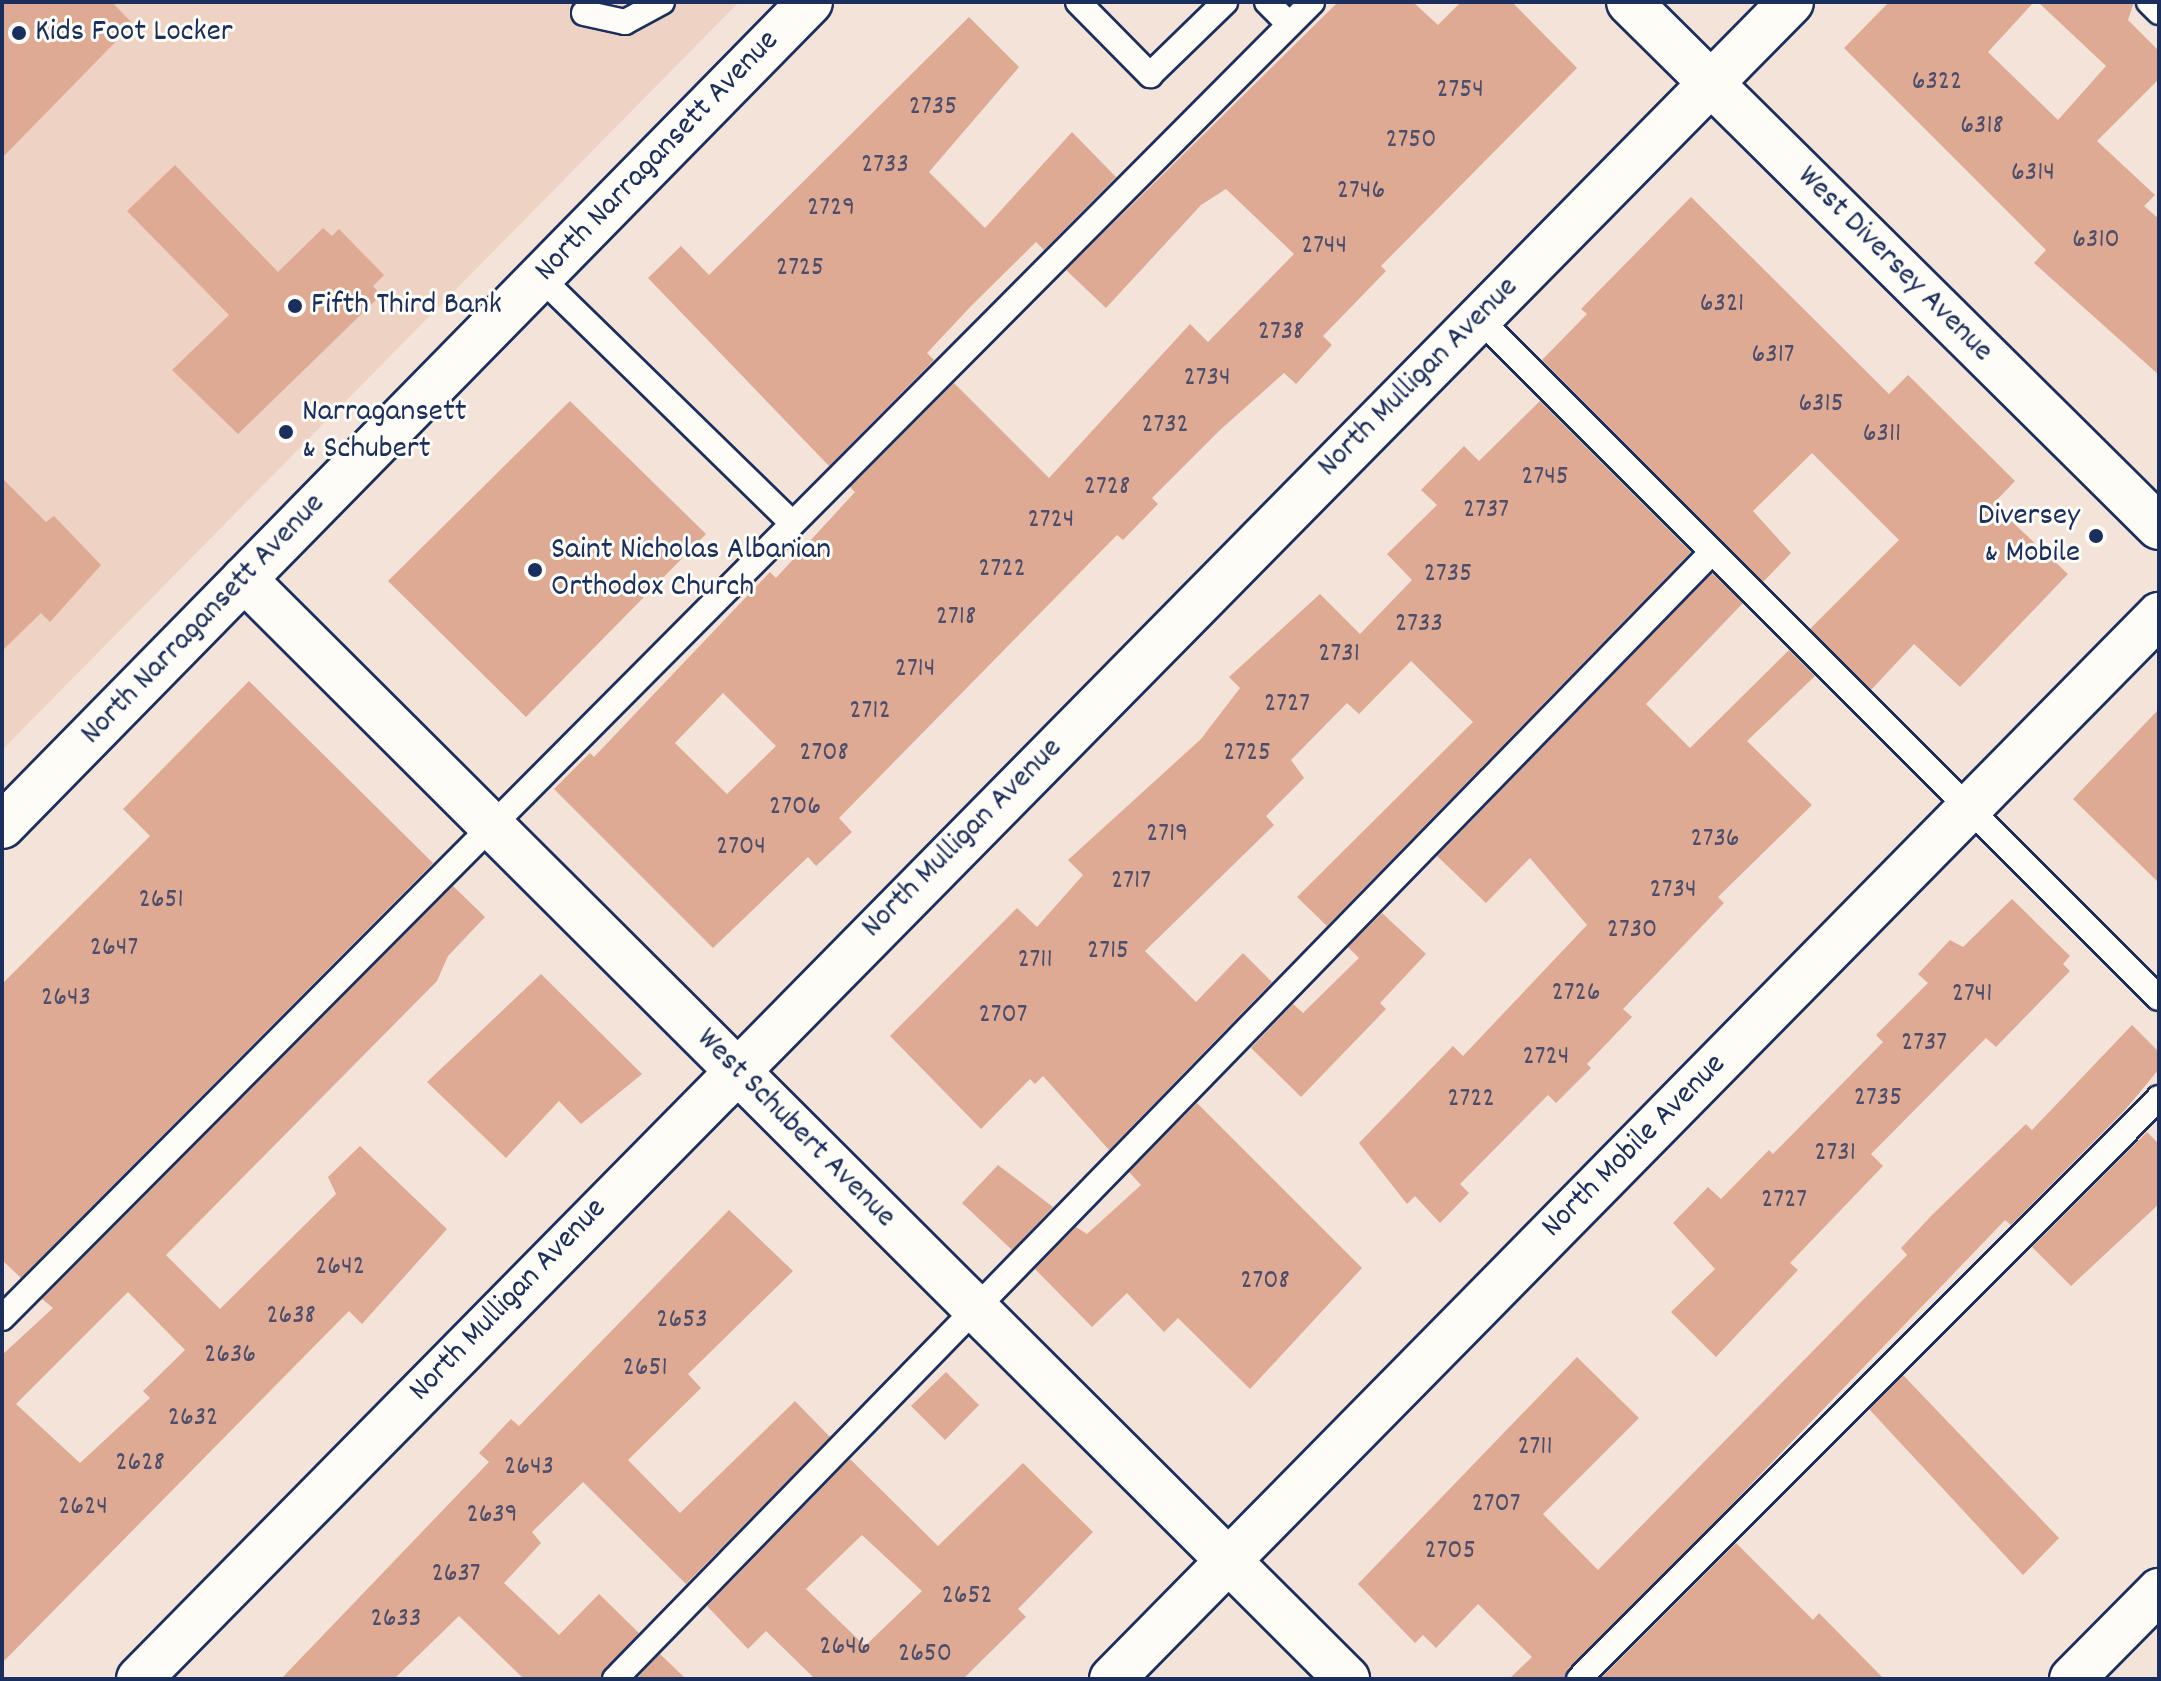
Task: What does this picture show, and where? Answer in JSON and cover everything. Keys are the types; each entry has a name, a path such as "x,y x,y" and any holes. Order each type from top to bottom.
{"street":[{"name":"North Narragansett Avenue","path":"2,826 810,2"},
{"name":"West Diversey Avenue","path":"1629,2 2159,527"},
{"name":"North Mulligan Avenue","path":"139,1679 735,1069 1791,2"},
{"name":"West Schubert Avenue","path":"244,579 1347,1679"},
{"name":"North Mobile Avenue","path":"1112,1679 2159,615"},
{"path":"2072,1679 2159,1591"}],"lane":[{"path":"584,13 625,22 662,2"},
{"path":"1078,2 1150,75 1225,2"},
{"path":"1267,2 1289,24"},
{"path":"2,1318 488,824 1312,2"},
{"path":"2149,2 2159,12"},
{"path":"540,277 791,522"},
{"path":"1478,318 2159,998"},
{"path":"615,1679 1712,552"},
{"path":"1579,1679 2159,1098"}],"shaded area":[{"path":"2,2 739,2 2,750"}],"building":[{"path":"2,2 112,2 133,24 2,158"},
{"path":"1338,2 1413,2 1438,25 1461,2 1512,2 1577,68 1381,266 1386,271 1323,336 1332,345 1296,384 1284,373 1220,430 1152,498 1158,504 1123,540 1117,535 839,818 852,832 816,866 808,857 713,948 554,789 590,753 594,757 770,572 776,578 855,492 850,487 954,383 1049,478 1190,324 1208,342 1294,254 1226,189 1201,205 1106,308 1066,270","holes":["723,693 776,746 727,794 675,743"]},
{"path":"1889,2 2034,2 1988,52 2058,120 2106,66 2038,2 2134,2 2128,20 2159,51 2159,79 2097,141 2155,195 2144,206 2159,219 2159,375 2034,263 2046,250 1844,48"},
{"path":"969,17 1019,67 929,172 985,228 1072,132 1116,177 1044,250 1036,242 972,305 927,353 934,360 829,466 648,278 681,246 709,275"},
{"name":"Fifth Third Bank","path":"175,165 278,272 323,228 332,236 339,229 384,275 373,286 381,295 238,434 172,370 229,315 127,211"},
{"path":"1691,197 1889,394 1908,375 2015,481 1993,504 2068,574 1960,687 1914,644 1871,690 1810,629 1899,540 1812,453 1753,511 1791,553 1763,582 1542,360 1587,314 1581,309"},
{"name":"Saint Nicholas Albanian Orthodox Church","path":"570,401 706,534 526,717 388,581"},
{"path":"1540,401 1691,552 1327,926 1297,897 1473,722 1411,661 1359,714 1347,703 1291,760 1304,778 1266,816 1274,825 1145,951 1196,1002 1243,953 1272,982 1109,1150 1043,1076 1035,1084 1030,1079 981,1129 890,1036 1017,908 1037,927 1083,875 1068,860 1201,739 1240,688 1229,677 1320,594 1360,634 1412,580 1387,554 1437,505 1421,490 1464,446 1479,461"},
{"path":"2,478 46,522 54,516 101,565 50,622 41,613 2,651"},
{"path":"1712,573 1743,603 1646,704 1690,748 1789,650 1815,676 1747,741 1812,805 1718,897 1724,903 1623,1009 1632,1017 1587,1064 1591,1068 1556,1103 1548,1095 1460,1184 1469,1193 1440,1223 1415,1196 1407,1204 1359,1143 1453,1046 1463,1056 1587,925 1530,858 1486,903 1437,856"},
{"path":"249,681 433,863 21,1278 2,1260 2,984 150,836 123,809"},
{"path":"2159,709 2159,883 2073,799"},
{"path":"453,886 485,917 448,956 437,981 166,1255 220,1309 336,1194 328,1177 360,1146 447,1229 362,1324 349,1311 2,1663 2,1355 53,1308 42,1299","holes":["128,1292 185,1350 143,1391 150,1398 80,1463 16,1404"]},
{"path":"2012,899 2070,956 2063,964 2070,971 1996,1047 1986,1038 1871,1154 1883,1166 1790,1263 1798,1270 1716,1357 1671,1312 1715,1269 1673,1223 1708,1187 1721,1199 1769,1150 1773,1154 1883,1042 1876,1035 1928,983 1918,974 1950,940 1963,947"},
{"path":"1382,913 1426,954 1380,1003 1386,1009 1301,1097 1251,1048 1293,1004 1303,1013 1359,958 1348,947"},
{"path":"541,974 642,1074 581,1124 559,1101 506,1158 427,1082"},
{"path":"2132,1025 2159,1052 2159,1069 2125,1110 2011,1225 2005,1220 1564,1679 1509,1679 1532,1657 1478,1604 1436,1648 1423,1635 1415,1643 1358,1584 1577,1357 1639,1418 1543,1514 1598,1570 1907,1255 1901,1248 1932,1215 2026,1124 2032,1130"},
{"path":"1197,1103 1362,1268 1250,1389 1178,1318 1164,1332 1127,1293 1092,1327 1035,1269 1076,1227 1087,1234 1141,1185 1129,1172"},
{"path":"2147,1132 2159,1144 2159,1204 2071,1286 2032,1247"},
{"path":"998,1165 1053,1207 1012,1250 962,1203"},
{"path":"729,1210 793,1271 688,1374 701,1388 628,1460 680,1513 795,1401 830,1437 686,1584 583,1482 532,1532 541,1543 504,1583 559,1635 599,1594 639,1633 600,1679 524,1679 459,1616 394,1679 281,1679 489,1462 479,1453 511,1419 519,1426"},
{"path":"946,1372 979,1405 945,1440 911,1406"},
{"path":"1903,1375 2059,1538 2023,1575 1869,1409"},
{"path":"850,1459 938,1546 1023,1463 1093,1532 1018,1609 1026,1617 963,1679 815,1679 766,1631 748,1649 707,1606","holes":["862,1535 922,1591 865,1646 806,1589"]},
{"path":"1736,1543 1813,1620 1819,1613 1884,1679 1600,1679"},
{"path":"660,1654 686,1679 636,1679"}],"place":[{"name":"Kids Foot Locker","path":"19,33"},
{"name":"Fifth Third Bank","path":"295,306"},
{"name":"Narragansett & Schubert","path":"286,432"},
{"name":"Diversey & Mobile","path":"2096,536"},
{"name":"Saint Nicholas Albanian Orthodox Church","path":"535,570"}]}
